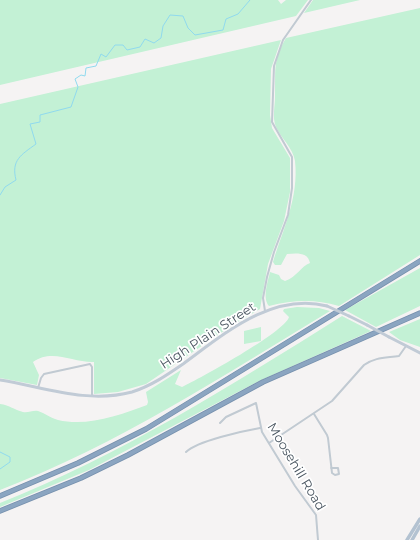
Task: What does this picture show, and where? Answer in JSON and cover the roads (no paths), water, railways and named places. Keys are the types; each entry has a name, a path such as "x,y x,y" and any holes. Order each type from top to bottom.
{"highway":[{"path":"0,496 78,463 146,428 420,261"},
{"path":"0,512 104,467 263,382 420,313"}],"main road":[{"name":"High Plain Street","path":"0,380 38,388 92,396 128,393 152,384 238,325 265,311 294,303 314,303 327,306 420,352"},
{"path":"407,540 420,519"},
{"path":"412,540 420,526"}],"street":[{"path":"265,311 264,296 267,277 274,250 288,215 292,197 293,180 292,157 272,122 274,66 284,38 311,0"},
{"path":"269,443 314,414 337,396 364,365 382,357 399,356 406,346"},
{"path":"38,388 44,374 90,364 92,367 92,396"},
{"name":"Moosehill Road","path":"220,422 226,417 256,403 260,428 292,482 315,514 318,522 318,540"},
{"path":"314,414 327,435 332,468 333,474 339,474 338,468 332,468"},
{"path":"186,452 193,447 240,432 260,428"}],"waterway":[{"path":"0,195 5,187 16,180 15,167 18,159 36,144 30,124 40,122 40,115 71,107 78,87 75,79 81,75 85,76 86,68 96,66 101,54 106,57 115,45 123,45 127,50 140,47 145,39 154,43 161,38 163,26 170,15 183,16 188,28 195,35 223,30 226,19 238,14 250,0"},
{"path":"0,452 10,457 10,462 0,469"}]}
